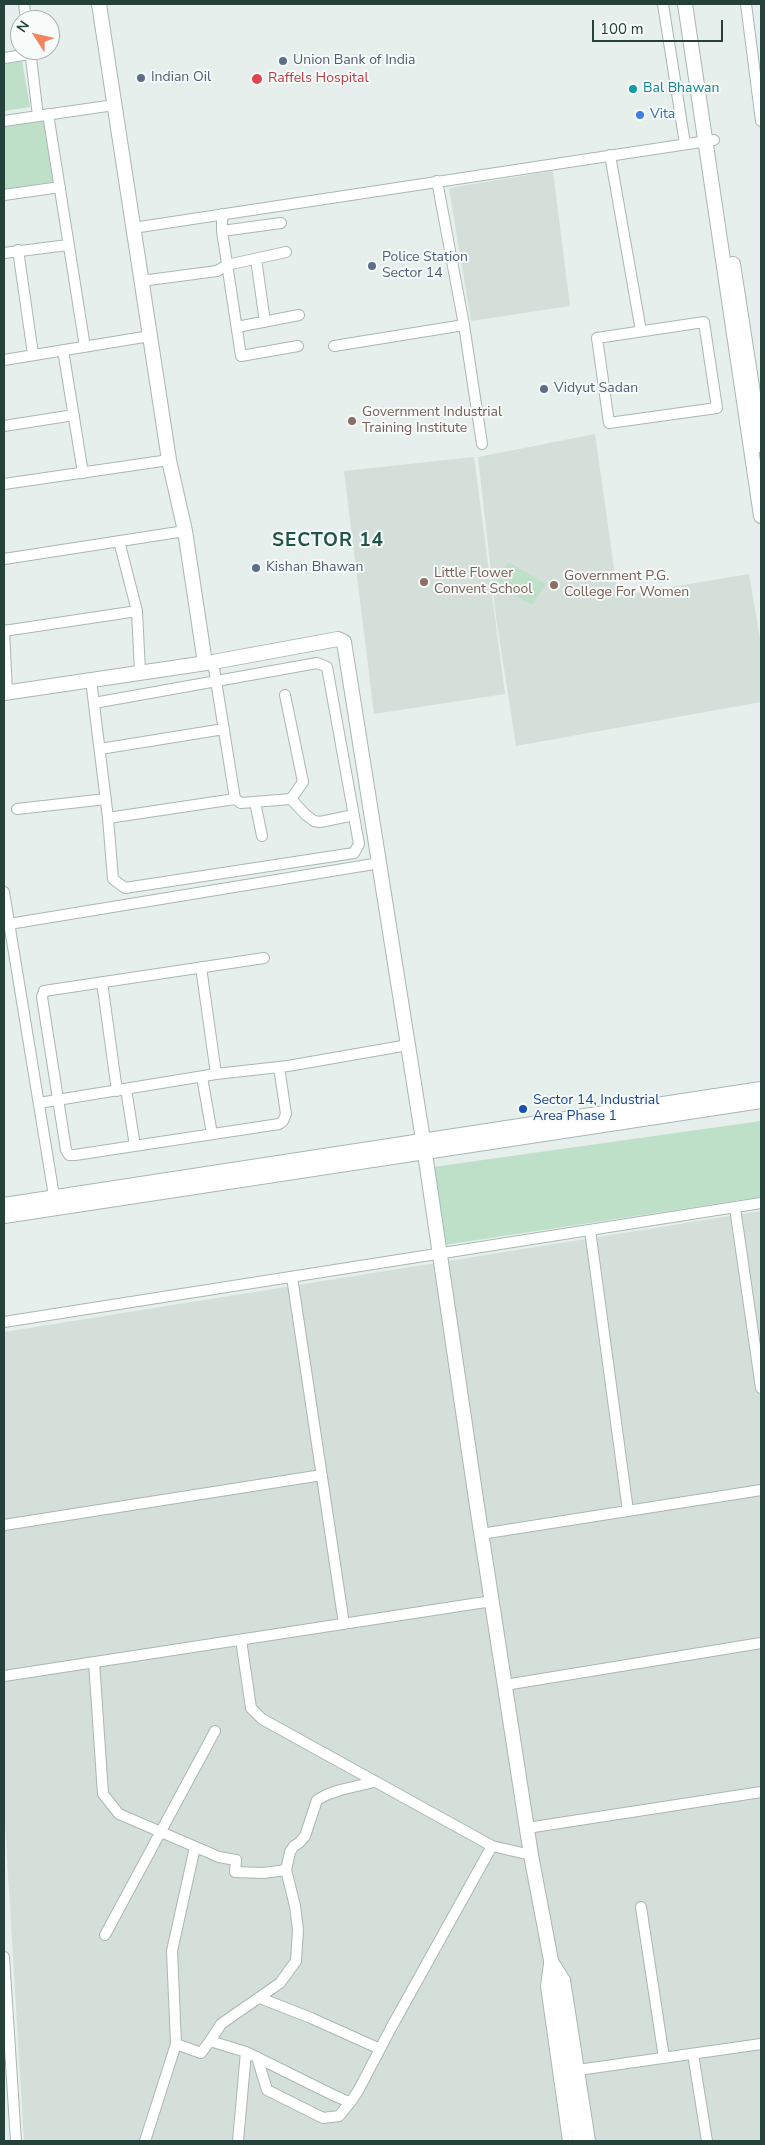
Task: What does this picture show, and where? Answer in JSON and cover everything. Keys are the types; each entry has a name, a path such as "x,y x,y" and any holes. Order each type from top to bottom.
{"street":[{"path":"99,4 169,460 185,531 209,662 217,682 235,799"},
{"path":"663,4 684,144"},
{"path":"685,4 710,140 761,445"},
{"path":"693,4 710,140 757,460 761,516"},
{"path":"746,4 757,57 761,120"},
{"path":"32,60 60,187 85,346"},
{"path":"4,121 114,105"},
{"path":"133,228 710,140"},
{"path":"610,155 641,331"},
{"path":"437,181 464,326 482,444"},
{"path":"4,196 60,187"},
{"path":"222,214 222,232 241,356 298,346"},
{"path":"222,232 281,224"},
{"path":"4,253 68,245"},
{"path":"18,250 33,354"},
{"path":"141,281 217,271 227,265 286,252"},
{"path":"256,258 265,322"},
{"path":"237,327 299,315"},
{"path":"704,322 717,408 610,423 597,338 641,331 704,322"},
{"path":"334,346 464,326"},
{"path":"4,360 150,336"},
{"path":"63,350 83,473"},
{"path":"4,426 74,415"},
{"path":"4,484 169,460"},
{"path":"4,559 185,531"},
{"path":"119,541 137,611 140,672"},
{"path":"137,611 4,631 5,693 209,662 338,638 344,642 424,1146 481,1534 527,1828 580,2141"},
{"path":"91,680 106,799 113,880 125,888 354,853 359,844 327,667 317,663 94,703"},
{"path":"284,695 303,782 291,799"},
{"path":"100,749 224,729"},
{"path":"17,809 106,799"},
{"path":"108,818 235,799 241,803 291,799 314,821 320,822 354,815"},
{"path":"255,802 262,836"},
{"path":"9,924 380,864"},
{"path":"4,892 56,1202"},
{"path":"264,958 44,991 42,997 66,1150 69,1155 279,1124 283,1121 286,1114 280,1067"},
{"path":"201,968 216,1074"},
{"path":"102,982 122,1090 135,1146"},
{"path":"39,1103 216,1074 280,1067 408,1045"},
{"path":"202,1077 212,1134"},
{"path":"4,1205 56,1202 424,1146 761,1089"},
{"path":"424,1146 761,1101"},
{"path":"4,1216 56,1202"},
{"path":"4,1322 761,1204"},
{"path":"735,1208 761,1388"},
{"path":"590,1230 628,1511"},
{"path":"292,1277 344,1624"},
{"path":"4,1525 322,1475"},
{"path":"481,1534 761,1490"},
{"path":"4,1676 492,1602"},
{"path":"241,1640 251,1708 262,1719 492,1846 532,1855"},
{"path":"505,1685 761,1643"},
{"path":"94,1662 103,1794 119,1814 219,1857 236,1860 235,1872 262,1873 286,1870"},
{"path":"105,1935 215,1731"},
{"path":"176,2044 201,2053 221,2024 280,1983 296,1961 298,1930 295,1906 286,1870 290,1852 305,1836 318,1800 326,1795 374,1782"},
{"path":"527,1828 761,1792"},
{"path":"257,2058 267,2090 323,2118 339,2116 358,2092 492,1846"},
{"path":"145,2141 176,2044 172,1952 194,1847"},
{"path":"641,1907 664,2058"},
{"path":"550,1956 565,1980 590,2141"},
{"path":"550,1956 546,1986 568,2141"},
{"path":"4,1957 16,2141"},
{"path":"260,1998 380,2049"},
{"path":"210,2041 246,2052 333,2095 349,2102 352,2100"},
{"path":"578,2070 761,2044"},
{"path":"238,2141 246,2052"},
{"path":"693,2054 707,2141"}],"shaded area":[{"path":"553,171 570,306 471,321 449,188"},
{"name":"Government P.G. College For Women","path":"595,434 618,596 749,574 761,644 761,702 516,746 496,617 478,457"},
{"name":"Little Flower Convent School","path":"474,457 505,694 374,714 344,471"},
{"path":"761,1211 761,2141 24,2141 4,1807 4,1332"}],"green space":[{"path":"22,61 30,107 4,111 4,64"},
{"path":"45,120 54,182 4,189 4,127"},
{"path":"508,562 546,584 532,605 495,584"},
{"path":"761,1121 761,1197 444,1245 433,1167"}],"place":[{"name":"Union Bank of India","path":"283,61"},
{"name":"Indian Oil","path":"141,78"},
{"name":"Raffels Hospital","path":"257,79"},
{"name":"Bal Bhawan","path":"633,89"},
{"name":"Vita","path":"640,115"},
{"name":"Police Station Sector 14","path":"372,266"},
{"name":"Vidyut Sadan","path":"544,389"},
{"name":"Government Industrial Training Institute","path":"352,421"},
{"name":"Kishan Bhawan","path":"256,568"},
{"name":"Little Flower Convent School","path":"424,582"},
{"name":"Government P.G. College For Women","path":"554,585"},
{"name":"Sector 14, Industrial Area Phase 1","path":"523,1109"}],"district":[{"name":"SECTOR 14","path":"328,541"}]}
